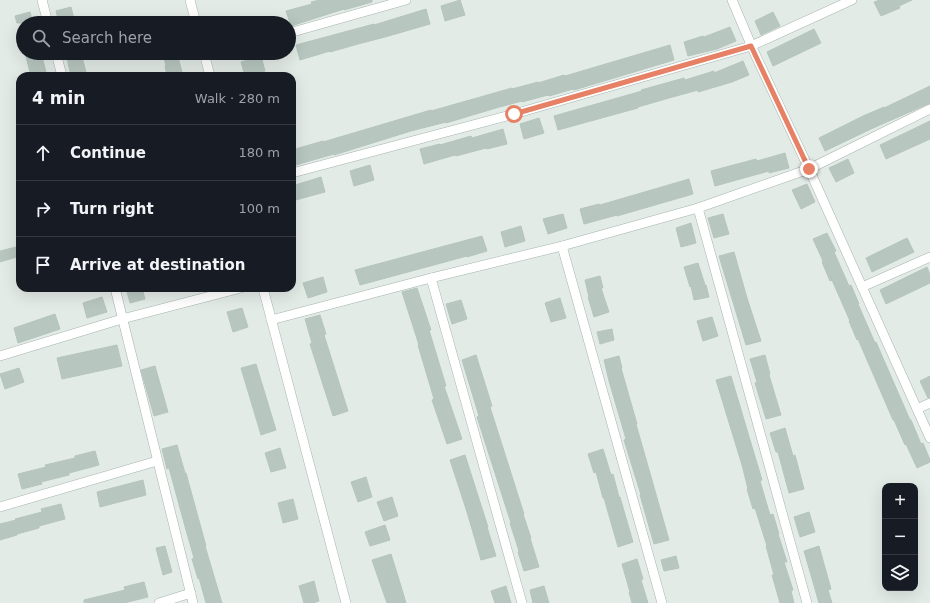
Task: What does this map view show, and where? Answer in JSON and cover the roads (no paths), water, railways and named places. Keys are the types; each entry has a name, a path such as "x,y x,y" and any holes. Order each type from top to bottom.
{"street":[{"path":"42,0 46,16"},
{"path":"190,0 194,16"},
{"path":"296,31 406,0"},
{"path":"732,0 751,46 809,169 930,438"},
{"path":"296,172 514,114 751,46 852,0"},
{"path":"58,60 61,72"},
{"path":"206,60 209,72"},
{"path":"271,320 430,278 562,246 698,208 809,169 930,109"},
{"path":"698,208 807,603"},
{"path":"562,246 662,603"},
{"path":"862,287 930,257"},
{"path":"430,278 522,603"},
{"path":"116,292 193,603"},
{"path":"0,356 122,319 226,292"},
{"path":"264,292 346,603"},
{"path":"917,409 930,403"},
{"path":"0,507 157,461"},
{"path":"159,603 191,593"}]}
